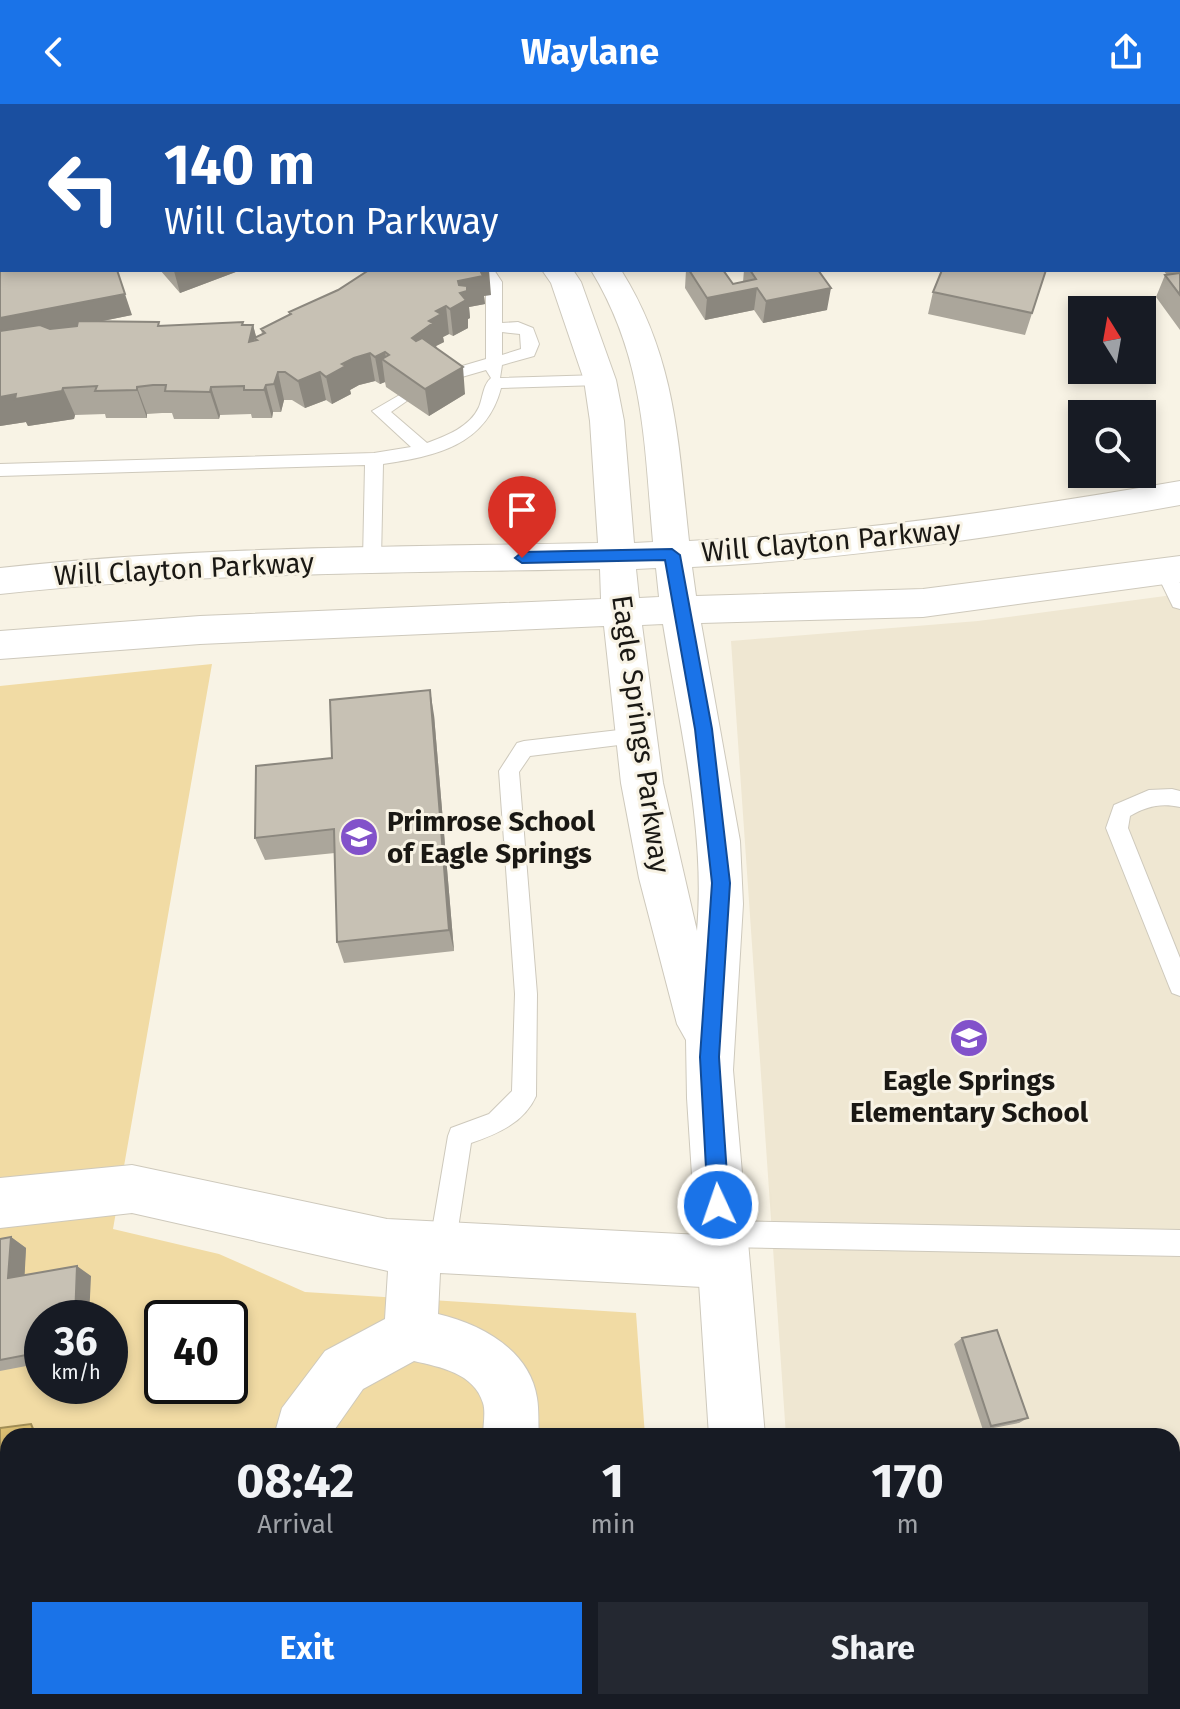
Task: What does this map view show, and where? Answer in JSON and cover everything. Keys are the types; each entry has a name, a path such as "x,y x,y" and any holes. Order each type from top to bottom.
{"street":[{"name":"Eagle Springs Parkway","path":"558,272 566,282 600,380 607,421 621,612 636,736 661,878 709,1057"},
{"name":"Eagle Springs Parkway","path":"607,272 625,296 644,344 656,405 672,555 703,729 721,883 709,1057 736,1428"},
{"name":"Will Clayton Parkway","path":"0,581 153,566 672,555 810,547 959,530 1180,493"},
{"name":"Will Clayton Parkway","path":"0,645 200,630 923,603 1175,581"},
{"path":"0,1203 132,1189 387,1245 721,1248"},
{"path":"411,1334 429,1247"},
{"path":"302,1428 344,1370 411,1334 458,1345 487,1362 510,1396 511,1428"}],"lane":[{"path":"0,470 374,459 423,449 458,435 485,412 494,383 494,282 487,272"},
{"path":"441,378 528,352 531,344 527,331 518,327 493,328"},
{"path":"494,383 600,380"},
{"path":"403,398 380,411 423,449"},
{"path":"372,560 374,459"},
{"path":"429,1247 460,1136 497,1122 524,1096 526,994 509,771 524,749 636,736"},
{"path":"1180,799 1171,796 1142,798 1121,811 1117,828 1180,986"},
{"path":"721,1248 1180,1243"}],"shaded area":[{"name":"Eagle Springs Elementary School","path":"1180,594 1180,1428 785,1428 731,641 978,621"},
{"path":"212,664 113,1229 219,1254 305,1292 636,1313 644,1428 0,1428 0,686"},
{"path":"31,1424 33,1428 0,1428"}],"building":[{"path":"0,272 118,272 125,294 0,318"},
{"path":"366,272 481,272 483,276 458,281 459,285 467,286 467,291 460,293 466,300 450,309 446,306 436,311 441,314 412,338 416,341 422,338 463,367 425,389 382,359 389,355 385,352 375,357 370,353 354,358 326,377 320,372 298,381 285,372 278,372 274,384 266,385 264,390 244,390 244,386 211,387 210,392 165,391 166,385 153,385 137,387 137,390 95,391 97,386 63,388 62,391 15,399 16,394 0,397 0,331 40,325 50,329 77,326 78,321 159,322 158,326 243,322 242,325 253,325 249,342 265,333 261,329 291,314 289,312 338,290"},
{"path":"690,272 724,272 733,284 756,279 751,272 819,272 831,288 766,301 757,288 707,298"},
{"path":"941,272 1045,272 1032,313 933,292"},
{"path":"1180,273 1180,295 1165,275"},
{"path":"430,690 449,930 337,942 334,829 255,838 256,766 332,758 330,700"},
{"path":"11,1237 8,1278 77,1266 76,1300 24,1300 24,1355 0,1360 0,1239"},
{"path":"997,1330 1028,1418 991,1426 962,1338"}],"place":[{"name":"Primrose School of Eagle Springs","path":"359,837"},
{"name":"Eagle Springs Elementary School","path":"969,1038"}],"route":[{"path":"522,558 672,555 703,729 721,883 709,1057 718,1205"}]}
